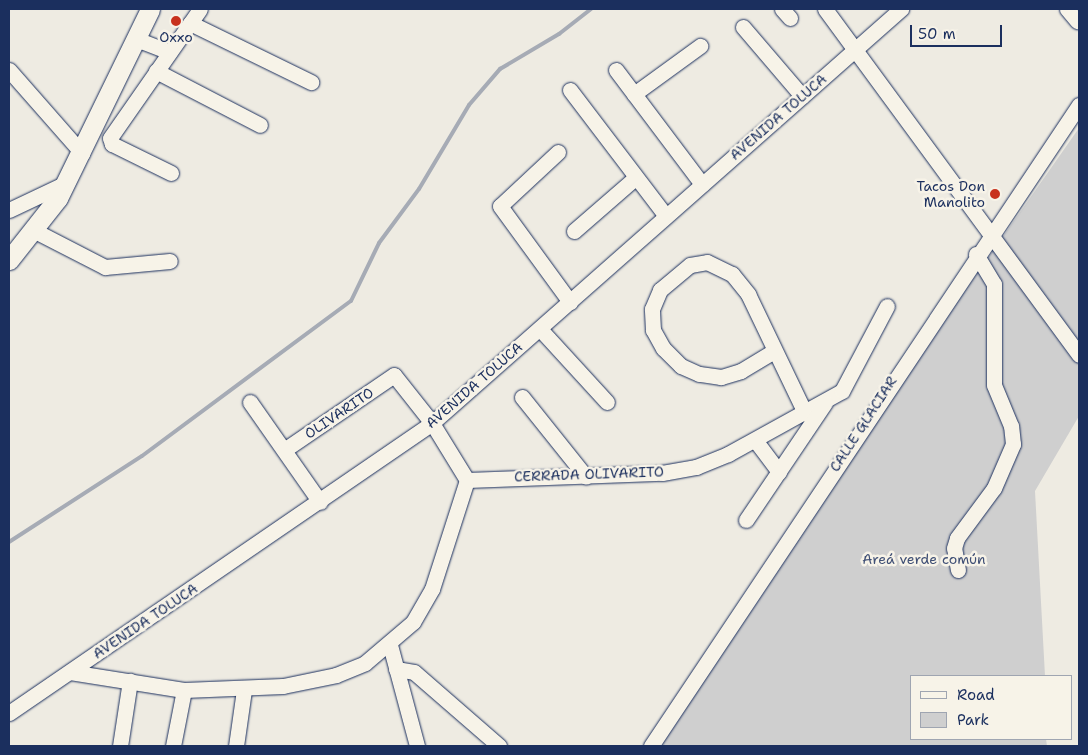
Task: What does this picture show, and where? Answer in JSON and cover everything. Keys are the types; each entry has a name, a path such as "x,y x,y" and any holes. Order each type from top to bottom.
{"main road":[{"path":"9,260 35,231 66,183 150,9"}],"street":[{"path":"171,173 110,142 200,9"},
{"path":"825,9 853,52 992,232 1079,355"},
{"name":"AVENIDA TOLUCA","path":"9,713 320,502 432,423 901,9"},
{"path":"1067,9 1077,21"},
{"path":"190,23 311,82"},
{"path":"743,27 802,96"},
{"path":"136,39 170,52"},
{"path":"634,94 700,46"},
{"path":"9,70 82,153"},
{"path":"616,70 702,184"},
{"path":"156,72 260,125"},
{"path":"570,90 635,178 666,216"},
{"name":"CALLE GLACIAR","path":"651,746 976,254 1079,105"},
{"path":"558,152 500,206 570,302"},
{"path":"574,231 635,178"},
{"path":"9,210 66,183"},
{"path":"35,231 105,266 170,261"},
{"path":"958,570 954,548 957,538 994,488 1013,444 1011,426 994,385 994,284 976,254"},
{"path":"774,351 722,377 681,366 653,330 652,309 660,290 690,265 707,262 722,267 748,294 805,413"},
{"name":"CERRADA OLIVARITO","path":"468,480 586,477 696,467 755,440 826,402 842,391 888,306"},
{"path":"540,329 607,402"},
{"name":"OLIVARITO","path":"284,450 394,376 432,423"},
{"path":"522,397 586,477"},
{"path":"250,402 320,502"},
{"path":"746,520 826,402"},
{"path":"70,672 184,690 244,690 336,675 390,645 414,622 432,589 468,480 432,423"},
{"path":"755,440 779,472"},
{"path":"390,645 417,746"},
{"path":"396,669 414,672 499,746"},
{"path":"120,746 130,681"},
{"path":"173,746 184,690"},
{"path":"236,746 244,690"}],"green space":[{"name":"Areá verde común","path":"1079,128 1079,416 1035,491 1045,675 910,675 910,740 1046,740 1047,746 661,746 878,415"}],"waterway":[{"path":"9,542 142,456 351,301 379,243 419,189 469,105 500,69 559,34 591,9"}],"place":[{"name":"Oxxo","path":"176,21"},
{"name":"Tacos Don Manolito","path":"995,194"}]}
